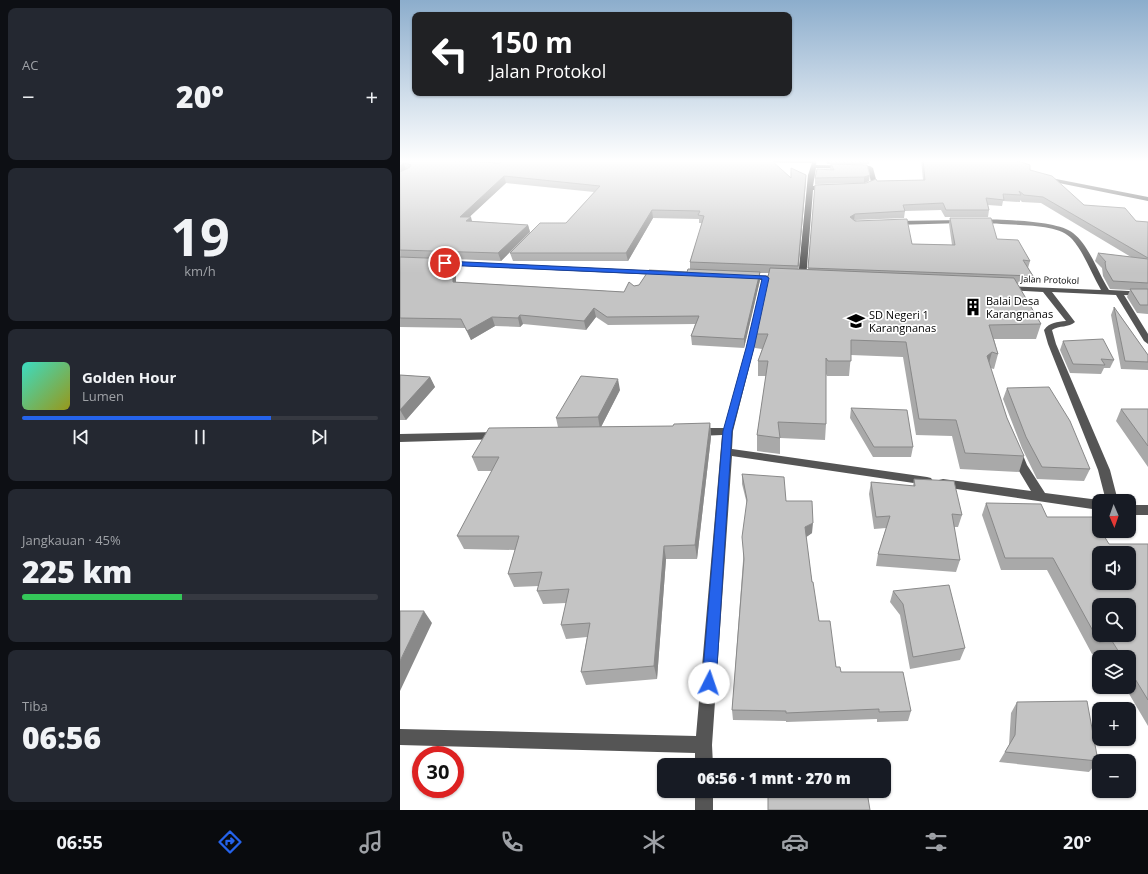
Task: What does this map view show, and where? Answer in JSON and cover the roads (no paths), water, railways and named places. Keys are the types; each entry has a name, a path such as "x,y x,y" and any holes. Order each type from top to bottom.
{"street":[{"path":"737,276 799,279 809,198"},
{"path":"890,223 975,221 1035,225 1062,229 1069,232 1078,243 1106,292"},
{"path":"437,263 505,263 646,276 670,274"},
{"path":"704,758 728,431 750,348 766,278"},
{"name":"Jalan Protokol","path":"999,288 1148,294"},
{"path":"1046,290 1071,322 1051,326 1048,330 1052,344 1104,470 1110,494"},
{"path":"1118,292 1148,341"},
{"path":"688,432 728,431"},
{"path":"400,438 512,436"},
{"path":"1013,444 1022,466 1041,497"},
{"path":"727,452 1092,504"},
{"path":"1136,510 1148,510"},
{"path":"400,737 704,745"},
{"path":"704,798 704,810"}],"place":[{"name":"Balai Desa Karangnanas","path":"973,307"},
{"name":"SD Negeri 1 Karangnanas","path":"856,321"}]}
